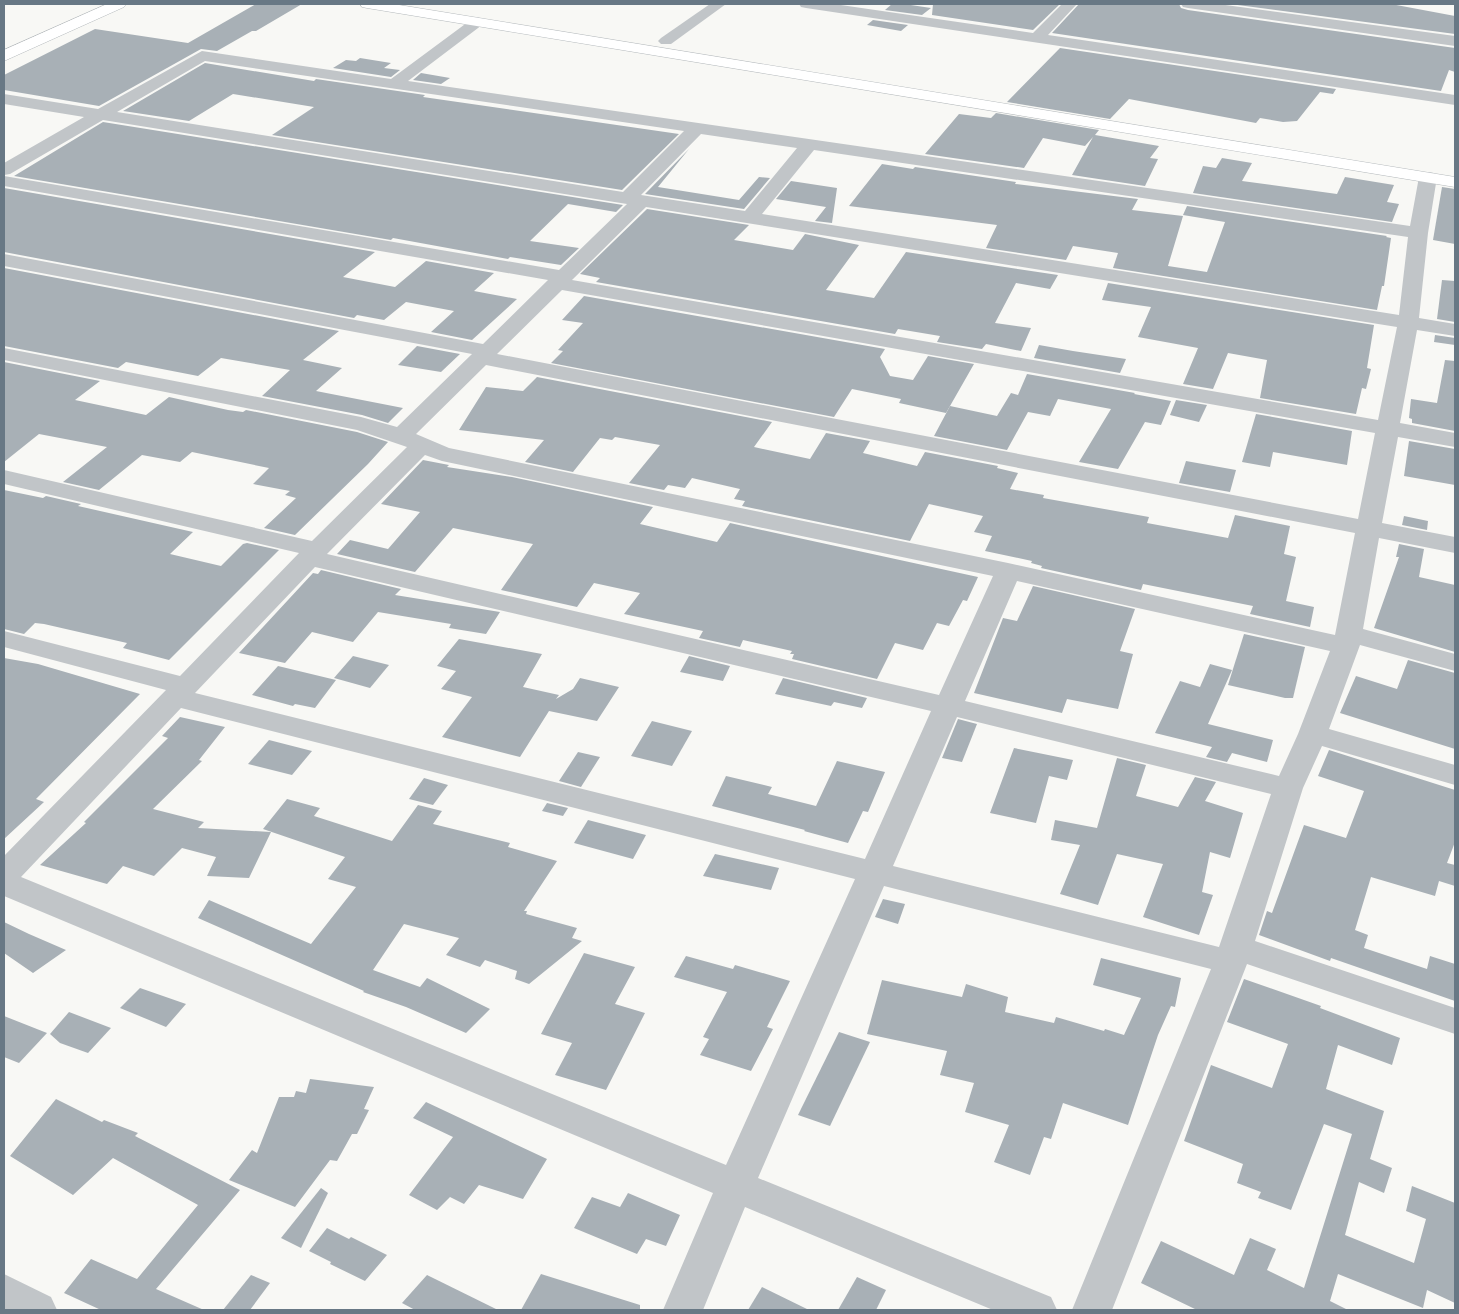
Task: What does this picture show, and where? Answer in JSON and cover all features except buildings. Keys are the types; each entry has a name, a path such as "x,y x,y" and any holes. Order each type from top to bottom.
{"main road":[{"path":"4,45 95,4"},
{"path":"4,56 119,4"},
{"path":"367,4 1455,182"},
{"path":"434,4 1455,169"}],"street":[{"path":"666,41 719,4"},
{"path":"806,4 1455,100"},
{"path":"1037,38 1070,4"},
{"path":"1188,4 1455,42"},
{"path":"394,84 477,22"},
{"path":"4,170 202,56 1418,233"},
{"path":"4,99 1455,330"},
{"path":"4,875 313,554 484,354 560,280 697,128"},
{"path":"750,218 810,144"},
{"path":"1092,1310 1234,955 1288,788 1313,734 1348,641 1408,323 1418,233 1428,177"},
{"path":"4,181 1455,440"},
{"path":"4,260 1455,545"},
{"path":"4,354 361,424 452,456 1455,663"},
{"path":"4,477 313,554 1288,788"},
{"path":"683,1310 735,1186 1008,571"},
{"path":"4,639 181,692 874,873 1234,955 1455,1021"},
{"path":"1313,734 1455,775"},
{"path":"4,882 1037,1310"},
{"path":"4,1292 37,1310"}]}
